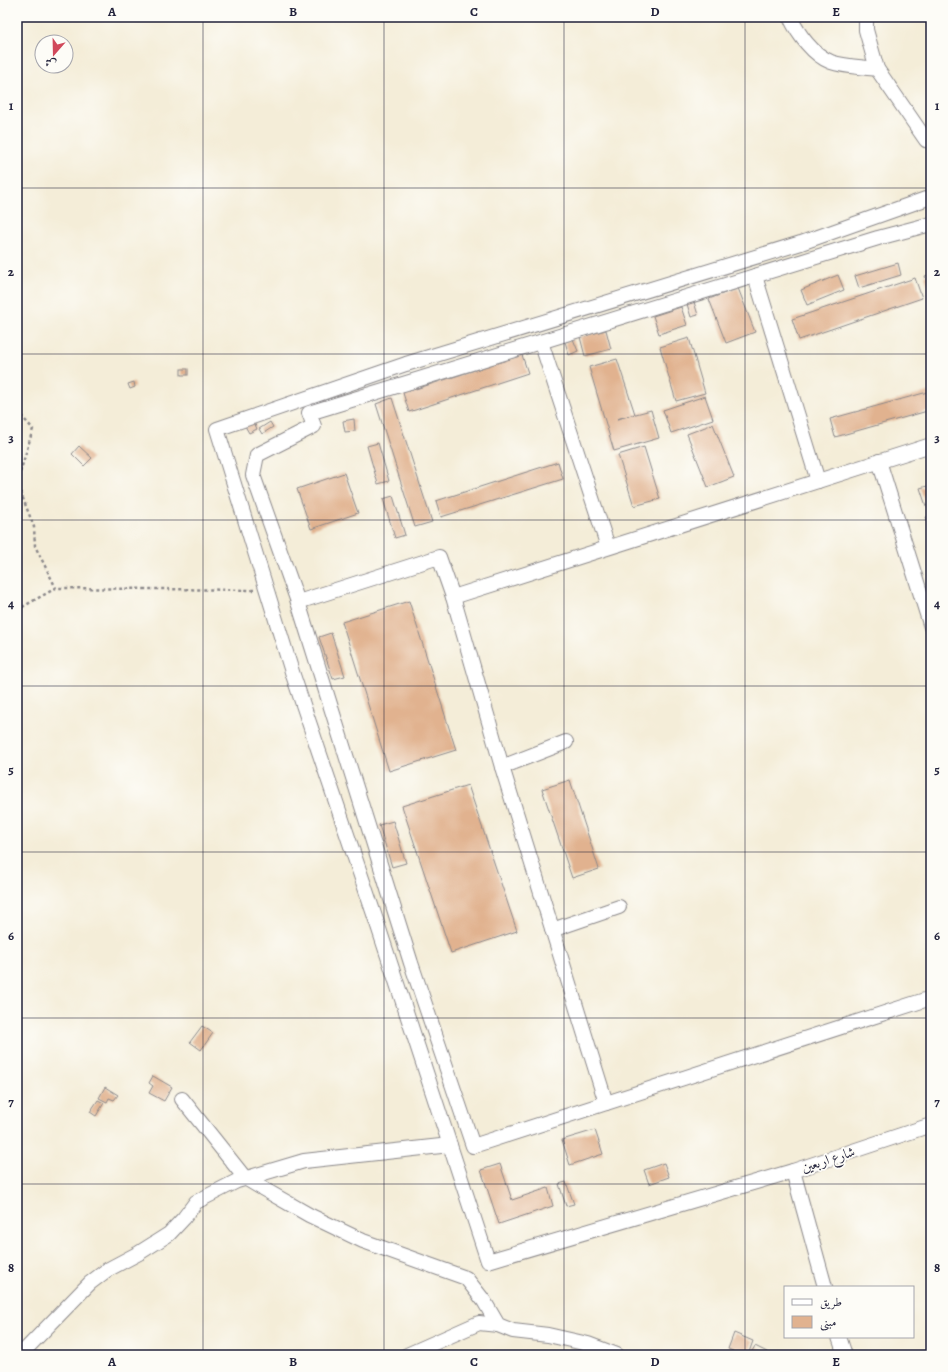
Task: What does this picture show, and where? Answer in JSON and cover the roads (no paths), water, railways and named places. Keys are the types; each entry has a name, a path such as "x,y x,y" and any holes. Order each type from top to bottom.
{"street":[{"path":"790,17 797,30 818,54 831,62 877,70"},
{"path":"866,17 866,30 877,70 926,140 931,138"},
{"path":"793,1170 488,1261 377,923 293,675 218,429 406,364 801,243 931,197"},
{"path":"931,224 878,238 309,413 314,426 257,455 253,474 298,602 411,963 473,1146 931,998"},
{"path":"755,276 818,481"},
{"path":"541,342 608,547"},
{"path":"453,597 931,445"},
{"path":"879,461 931,627"},
{"path":"298,602 439,557 453,597 502,767 606,1103"},
{"path":"502,767 566,742"},
{"path":"552,930 619,907"},
{"path":"182,1099 245,1178 309,1215 363,1241 466,1278 484,1301 498,1325"},
{"name":"شارع اربعين","path":"825,1286 793,1170 931,1125"},
{"path":"18,1355 25,1350 90,1283 107,1270 139,1253 169,1234 196,1202 245,1178 304,1161 450,1146"},
{"path":"407,1355 479,1323 498,1325 513,1331 548,1335 588,1344 617,1355"},
{"path":"839,1338 845,1355"}]}
